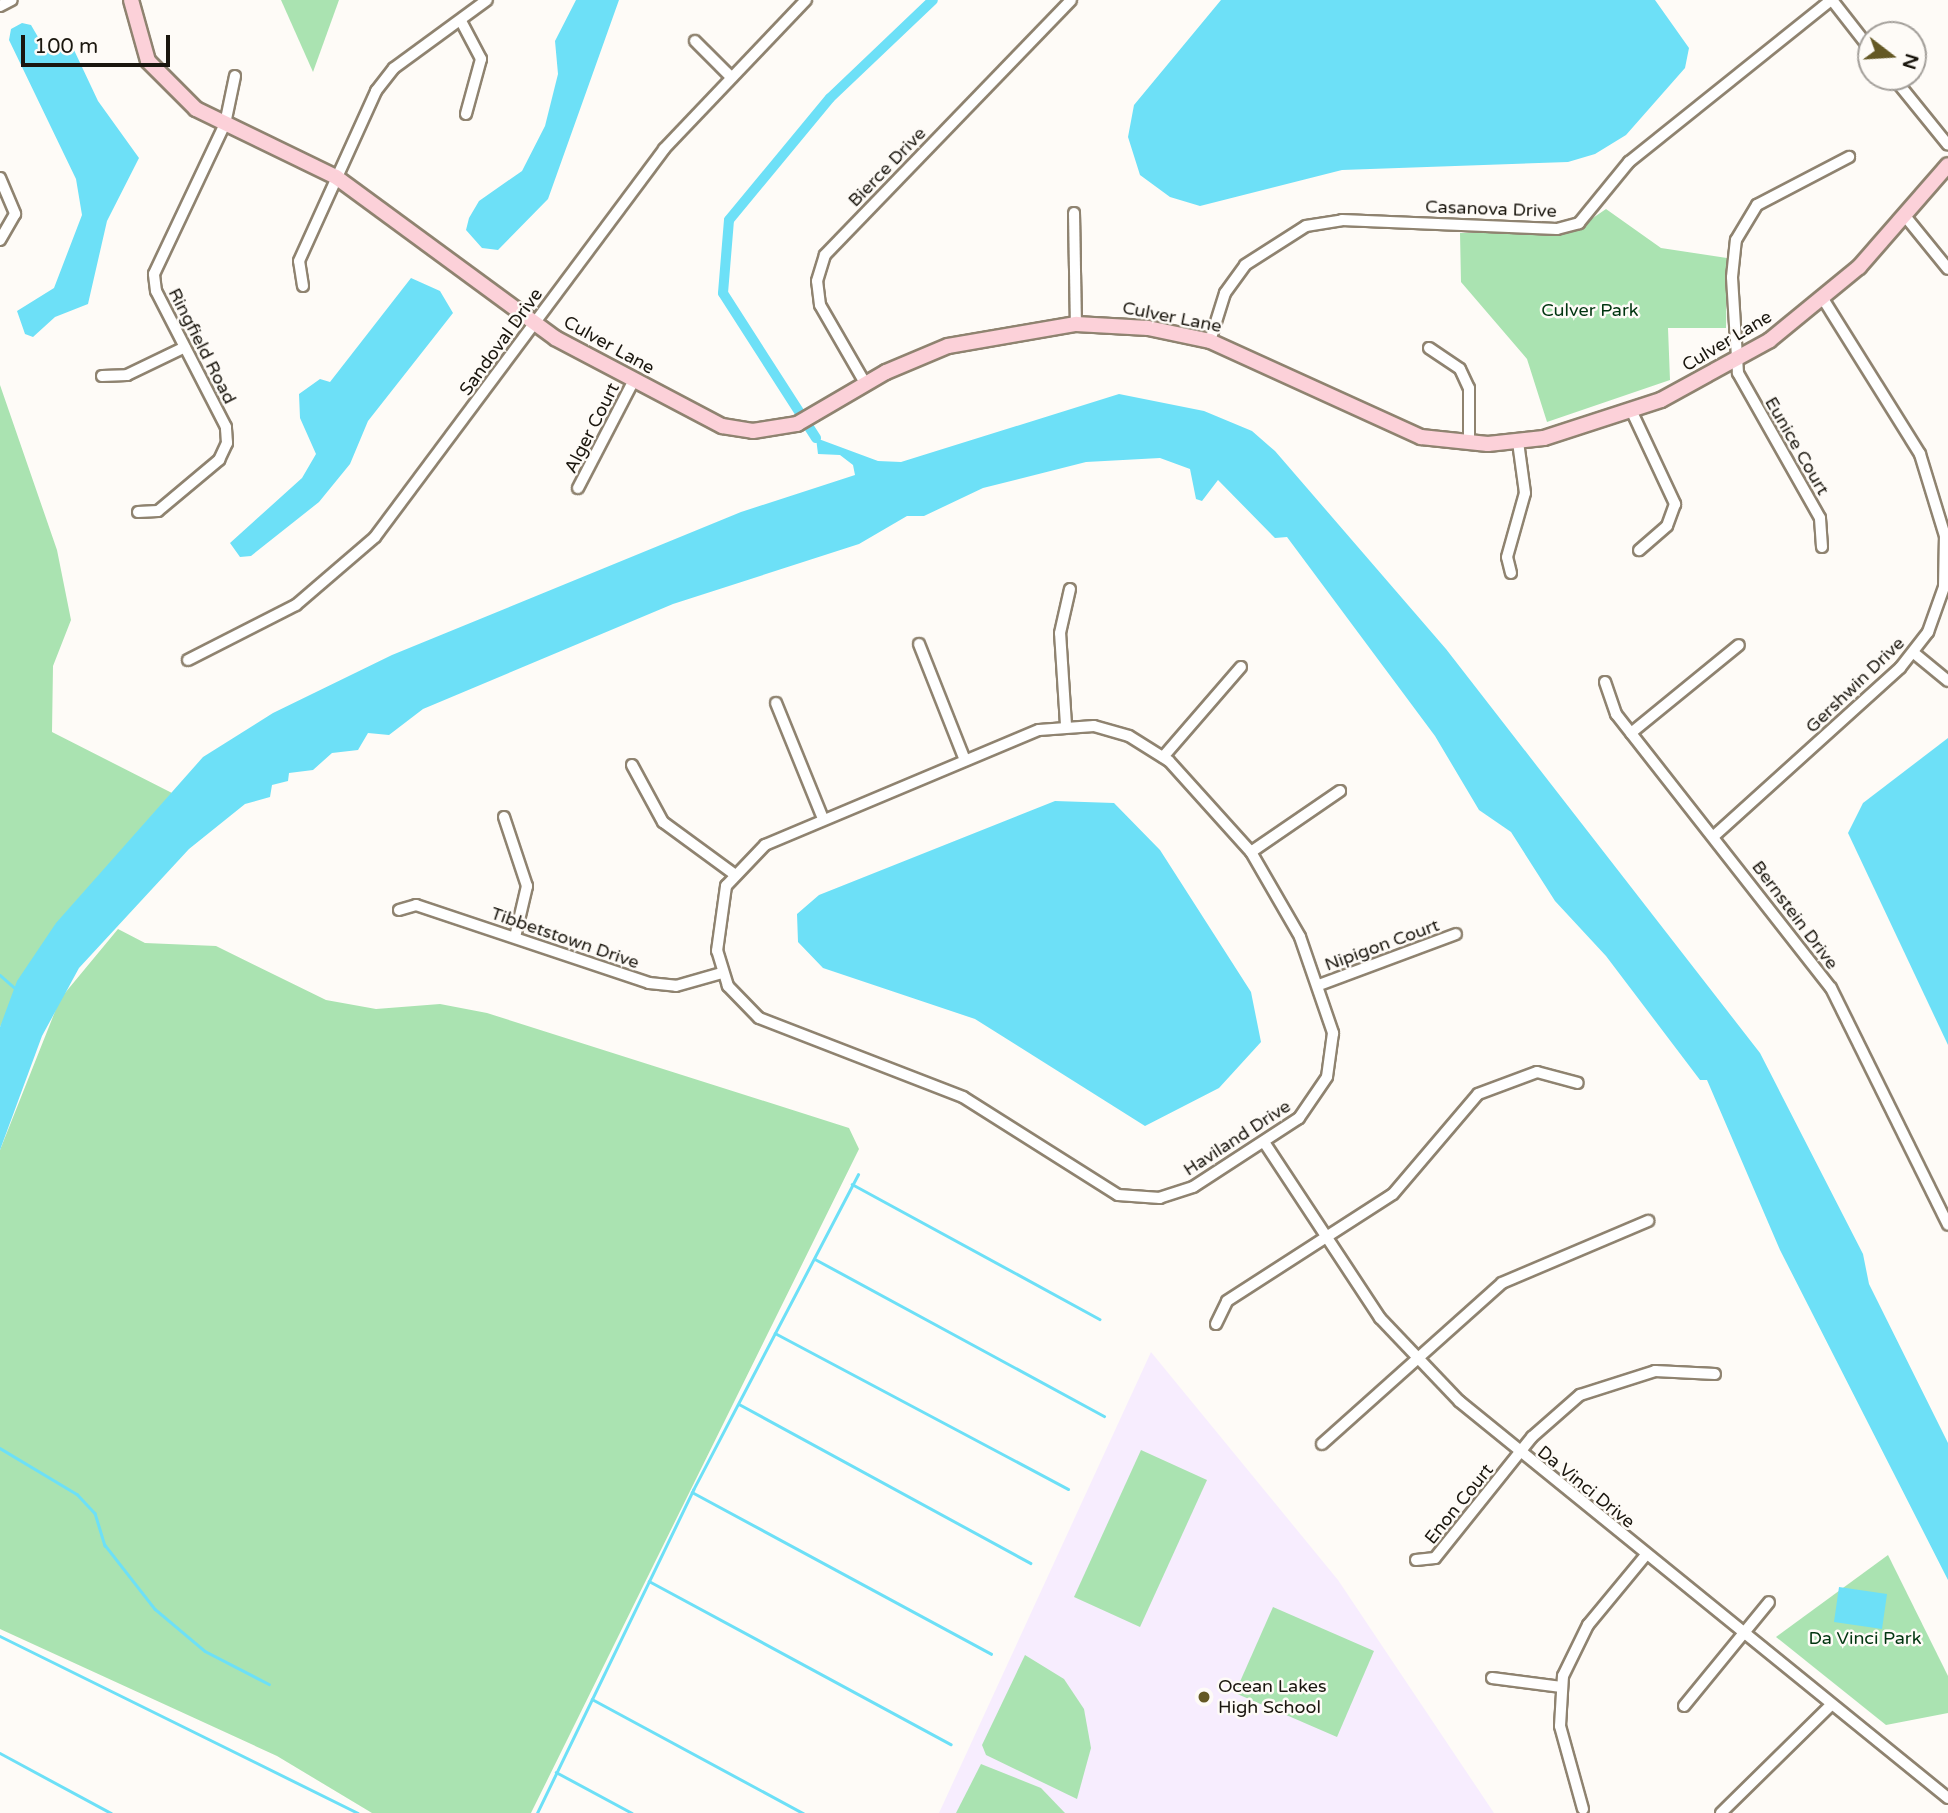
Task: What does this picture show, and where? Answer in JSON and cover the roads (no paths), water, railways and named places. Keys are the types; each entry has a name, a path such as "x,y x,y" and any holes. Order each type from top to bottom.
{"street":[{"path":"0,6 12,0"},
{"name":"Culver Lane","path":"131,0 141,47 155,72 176,94 225,124 336,177 534,323 633,382 722,426 761,431 804,421 865,383 973,339 1076,324 1148,328 1210,341 1266,362 1374,420 1421,437 1469,443 1518,442 1632,412 1736,362 1823,299 1905,216 1948,165"},
{"path":"303,286 299,261 336,177 386,77 487,0"},
{"name":"Sandoval Drive","path":"188,660 273,619 353,560 396,513 664,149 806,0"},
{"name":"Bierce Drive","path":"865,383 820,305 817,281 825,255 1071,0"},
{"path":"1831,0 1857,32"},
{"name":"Casanova Drive","path":"1210,341 1226,293 1245,265 1306,226 1342,220 1557,229 1579,223 1629,162 1831,0"},
{"path":"461,21 481,59 467,114"},
{"path":"695,41 731,77"},
{"name":"Ringfield Road","path":"138,512 158,511 219,460 227,443 226,427 185,347 154,274 225,124 236,76"},
{"path":"1904,91 1948,145"},
{"name":"Eunice Court","path":"1822,547 1824,526 1742,384 1736,362 1732,277 1741,227 1768,196 1849,156"},
{"path":"0,178 15,214 0,240"},
{"path":"1074,213 1076,324"},
{"path":"1905,216 1948,269"},
{"name":"Gershwin Drive","path":"1714,836 1914,653 1933,621 1947,567 1942,517 1920,454 1823,299"},
{"path":"102,376 127,375 185,347"},
{"path":"1429,348 1460,369 1469,388 1469,443"},
{"name":"Alger Court","path":"578,488 633,382"},
{"path":"1632,412 1675,504 1667,526 1639,550"},
{"path":"1511,573 1507,557 1525,494 1518,442"},
{"path":"1066,725 1060,633 1070,589"},
{"path":"919,644 965,760"},
{"path":"1630,733 1739,645"},
{"path":"1914,653 1948,681"},
{"path":"1163,757 1241,667"},
{"name":"Bernstein Drive","path":"1605,682 1630,733 1714,836 1831,988 1948,1225"},
{"path":"775,704 822,819"},
{"name":"Haviland Drive","path":"1066,725 1111,730 1163,757 1251,852 1300,937 1333,1033 1327,1077 1299,1118 1177,1194 1143,1200 1118,1195 963,1097 759,1018 722,972 718,912 734,874 765,845 965,760 1066,725"},
{"path":"632,765 663,822 734,874"},
{"path":"1251,852 1340,791"},
{"path":"504,817 527,886 515,937"},
{"name":"Tibbetstown Drive","path":"399,910 416,905 658,985 692,984 722,972"},
{"name":"Nipigon Court","path":"1318,985 1456,934"},
{"path":"1216,1324 1227,1301 1325,1239 1410,1179 1466,1105 1489,1087 1537,1072 1578,1083"},
{"name":"Da Vinci Drive","path":"1264,1142 1325,1239 1414,1357 1520,1454 1948,1798"},
{"path":"1322,1444 1414,1357 1511,1278 1648,1221"},
{"name":"Enon Court","path":"1416,1560 1435,1558 1547,1421 1592,1389 1655,1371 1715,1374"},
{"path":"1583,1809 1560,1726 1561,1687 1584,1631 1646,1555"},
{"path":"1684,1706 1769,1602"},
{"path":"1492,1678 1561,1687"},
{"path":"1721,1813 1831,1705"}],"water":[{"path":"576,0 619,0 548,199 498,250 482,248 466,230 469,218 479,201 522,171 545,126 558,74 555,41"},
{"path":"1221,0 1655,0 1689,48 1685,68 1626,135 1595,154 1568,162 1342,170 1200,206 1170,197 1140,175 1128,137 1134,105"},
{"path":"22,23 31,25 45,49 74,50 98,101 139,158 107,221 88,304 55,317 33,337 25,334 17,311 54,288 82,215 76,179 9,40 11,29"},
{"path":"411,278 440,291 453,313 368,421 350,464 319,502 251,556 240,557 230,543 302,478 316,454 300,418 299,394 320,379 330,382"},
{"path":"1119,394 1204,411 1252,431 1275,451 1446,649 1760,1053 1863,1254 1869,1284 1948,1443 1948,1580 1780,1250 1707,1080 1700,1080 1606,956 1555,901 1511,832 1479,810 1435,736 1287,537 1275,538 1218,480 1202,501 1196,499 1190,469 1160,458 1086,462 983,488 924,516 907,516 859,544 673,604 423,709 389,735 368,733 358,750 332,753 313,770 289,773 288,781 272,785 270,797 245,804 189,849 79,968 42,1036 0,1150 0,1027 17,981 56,923 203,757 273,713 392,655 741,512 855,475 853,465 840,455 818,454 816,438 878,461 901,462"},
{"path":"1948,738 1948,1045 1848,833 1863,803"},
{"path":"1055,801 1114,803 1160,850 1251,992 1261,1042 1219,1088 1145,1126 975,1019 823,968 798,942 797,914 819,895"},
{"path":"1839,1587 1887,1594 1882,1629 1834,1622"}],"waterway":[{"path":"816,438 723,293 729,220 830,98 933,0"},
{"path":"0,975 16,989"},
{"path":"537,1813 693,1490 858,1174"},
{"path":"852,1184 1100,1319"},
{"path":"815,1259 1104,1416"},
{"path":"775,1333 1068,1489"},
{"path":"739,1404 1031,1563"},
{"path":"0,1448 77,1494 95,1513 105,1545 155,1609 205,1651 269,1684"},
{"path":"692,1492 991,1654"},
{"path":"649,1581 951,1744"},
{"path":"0,1636 358,1813"},
{"path":"592,1699 803,1813"},
{"path":"0,1753 111,1813"},
{"path":"556,1772 632,1813"}],"place":[{"name":"Ocean Lakes High School","path":"1204,1697"}],"park label":[{"name":"Culver Park","path":"1590,310"},
{"name":"Da Vinci Park","path":"1865,1638"}]}
